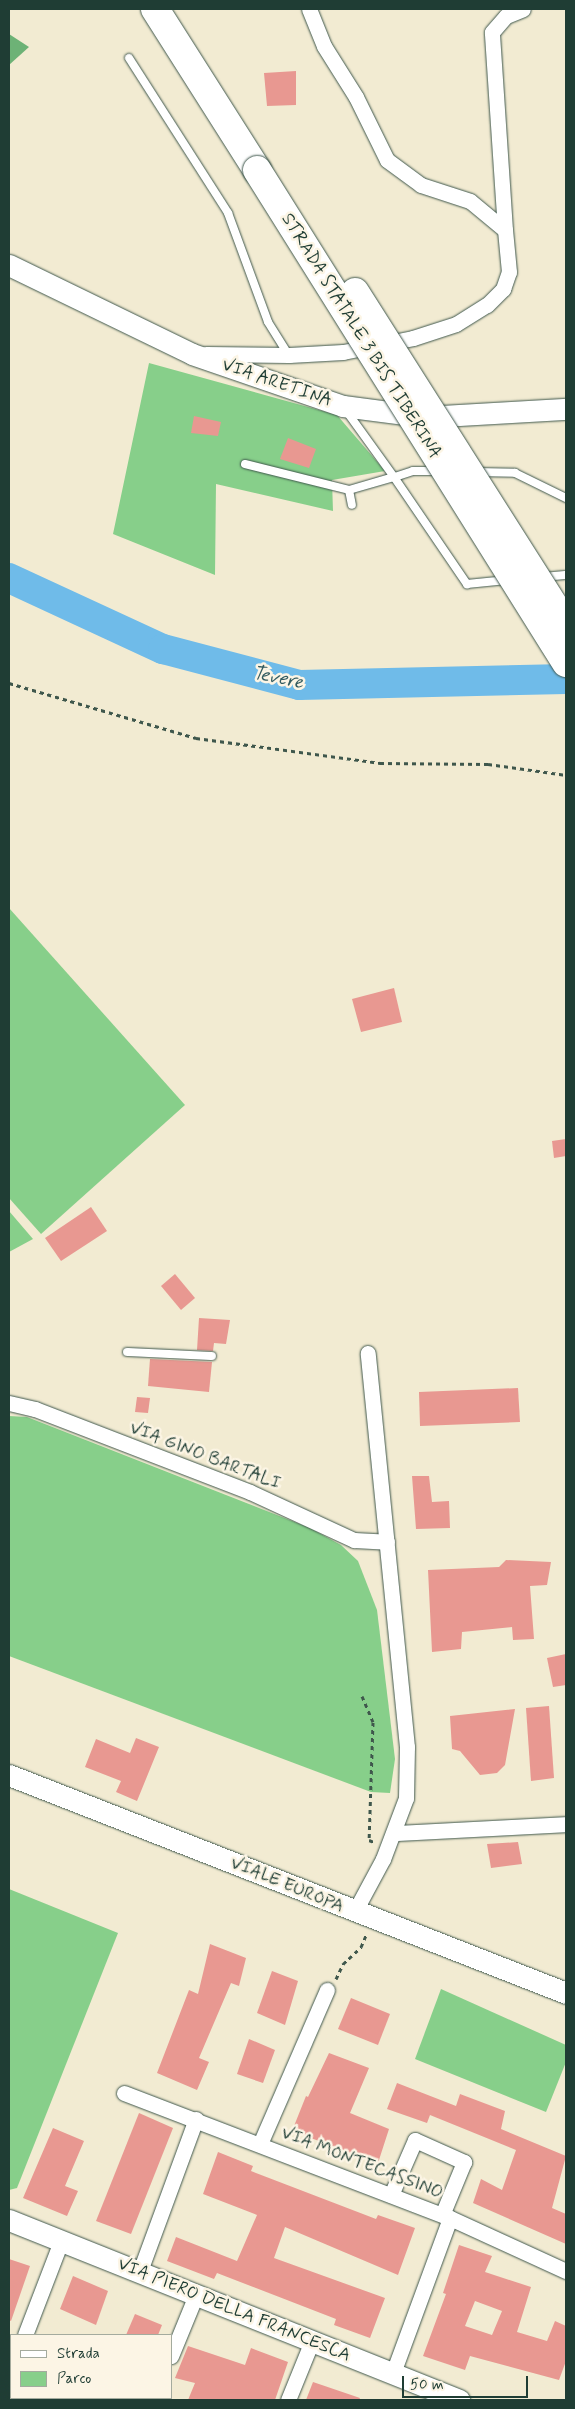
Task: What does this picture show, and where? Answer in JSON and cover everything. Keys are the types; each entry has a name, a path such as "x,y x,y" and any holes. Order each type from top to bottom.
{"highway":[{"name":"STRADA STATALE 3 BIS TIBERINA","path":"155,9 264,165 566,624"},
{"name":"STRADA STATALE 3 BIS TIBERINA","path":"176,9 264,165 566,663"}],"main road":[{"name":"VIA ARETINA","path":"9,265 192,354 343,406 426,417 566,409"},
{"name":"VIALE EUROPA","path":"9,1774 566,1993"},
{"name":"VIA PIERO DELLA FRANCESCA","path":"9,2220 393,2373 437,2396 459,2400"}],"street":[{"path":"309,9 324,46 356,97 387,160 421,185 470,201 505,230"},
{"path":"192,354 289,356 343,352 413,338 456,324 488,305 503,289 508,272 492,32 506,16 523,9"},
{"path":"355,1911 395,1833 406,1798 408,1747 368,1353"},
{"name":"VIA GINO BARTALI","path":"9,1403 35,1409 250,1492 354,1540 387,1542"},
{"path":"395,1833 566,1824"},
{"name":"VIA MONTECASSINO","path":"260,2144 327,1990"},
{"name":"VIA MONTECASSINO","path":"124,2093 446,2216 566,2271"},
{"path":"140,2271 196,2119"},
{"path":"391,2195 415,2140 464,2162 446,2216"},
{"name":"VIA MONTECASSINO","path":"393,2373 446,2216"},
{"path":"25,2334 61,2240"},
{"path":"172,2354 196,2295"},
{"path":"288,2400 312,2341"}],"lane":[{"path":"128,58 228,213 268,322 289,356"},
{"path":"343,406 394,477 466,584 565,574"},
{"path":"245,464 349,490 412,471 515,473 566,498"},
{"path":"349,490 352,505"},
{"path":"127,1352 212,1356"}],"path":[{"path":"9,683 196,738 380,763 488,764 566,775"},
{"path":"362,1696 373,1722 369,1840 388,1847"},
{"path":"327,1990 366,1935"}],"green space":[{"path":"9,34 29,47 9,65"},
{"path":"149,363 337,415 385,471 332,480 333,511 216,484 215,575 113,534"},
{"path":"9,908 185,1105 41,1234 9,1198"},
{"path":"9,1211 33,1239 9,1252"},
{"path":"9,1416 27,1417 310,1528 341,1545 358,1561 377,1610 395,1759 390,1793 371,1792 9,1656"},
{"path":"9,1889 118,1933 17,2188 9,2190"},
{"path":"441,1989 566,2045 566,2062 546,2112 415,2059"}],"building":[{"path":"296,71 296,105 267,106 264,73"},
{"path":"194,416 221,422 218,436 191,433"},
{"path":"288,438 316,449 309,468 280,459"},
{"path":"394,988 402,1022 361,1032 352,999"},
{"path":"566,1139 566,1156 554,1158 552,1141"},
{"path":"91,1207 107,1231 61,1261 45,1238"},
{"path":"175,1274 195,1298 181,1310 161,1286"},
{"path":"199,1318 230,1320 226,1344 214,1343 213,1351 197,1350"},
{"path":"150,1359 212,1362 209,1392 148,1386"},
{"path":"518,1388 520,1422 420,1426 419,1392"},
{"path":"137,1397 150,1398 148,1413 135,1412"},
{"path":"412,1476 429,1476 432,1502 449,1501 450,1528 416,1529"},
{"path":"506,1560 551,1562 547,1585 530,1586 534,1639 513,1640 512,1627 462,1632 461,1649 432,1652 428,1570 499,1567"},
{"path":"566,1654 566,1685 553,1687 547,1658"},
{"path":"549,1706 554,1778 531,1781 526,1708"},
{"path":"515,1709 505,1765 497,1773 480,1775 460,1751 452,1749 450,1716"},
{"path":"136,1738 159,1747 137,1801 116,1792 121,1781 85,1767 96,1739 130,1753"},
{"path":"518,1842 522,1864 491,1868 487,1844"},
{"path":"210,1944 246,1958 239,1986 231,1983 199,2058 209,2062 197,2090 157,2073 189,1990 198,1994"},
{"path":"272,1971 298,1981 285,2025 257,2013"},
{"path":"351,1998 390,2014 378,2045 338,2029"},
{"path":"249,2039 275,2050 263,2083 237,2074"},
{"path":"329,2053 369,2068 350,2113 389,2129 378,2163 292,2131 306,2096 308,2097"},
{"path":"397,2083 456,2106 460,2094 505,2111 501,2129 566,2156 552,2208 566,2214 566,2244 473,2203 481,2179 502,2190 516,2150 430,2115 427,2123 387,2109"},
{"path":"139,2113 173,2128 131,2234 96,2221"},
{"path":"53,2128 84,2141 65,2186 78,2191 67,2216 23,2198"},
{"path":"218,2152 253,2166 251,2171 376,2219 378,2215 415,2228 398,2275 285,2227 274,2258 385,2298 370,2338 334,2325 336,2319 217,2273 214,2279 167,2261 176,2237 237,2261 257,2215 203,2194"},
{"path":"459,2245 492,2256 485,2272 531,2287 517,2332 547,2341 555,2321 566,2326 566,2361 559,2380 470,2356 465,2370 423,2356 446,2294 443,2293","holes":["475,2301 502,2311 492,2335 465,2326"]},
{"path":"9,2259 30,2266 11,2321 9,2320"},
{"path":"73,2276 108,2291 96,2325 60,2309"},
{"path":"135,2314 162,2325 158,2334 126,2334"},
{"path":"188,2346 245,2365 251,2348 288,2362 275,2400 188,2400 195,2383 175,2378"},
{"path":"313,2382 360,2398 359,2400 306,2400"}],"waterway":[{"name":"Tevere","path":"9,578 163,649 299,685 566,679"}]}
